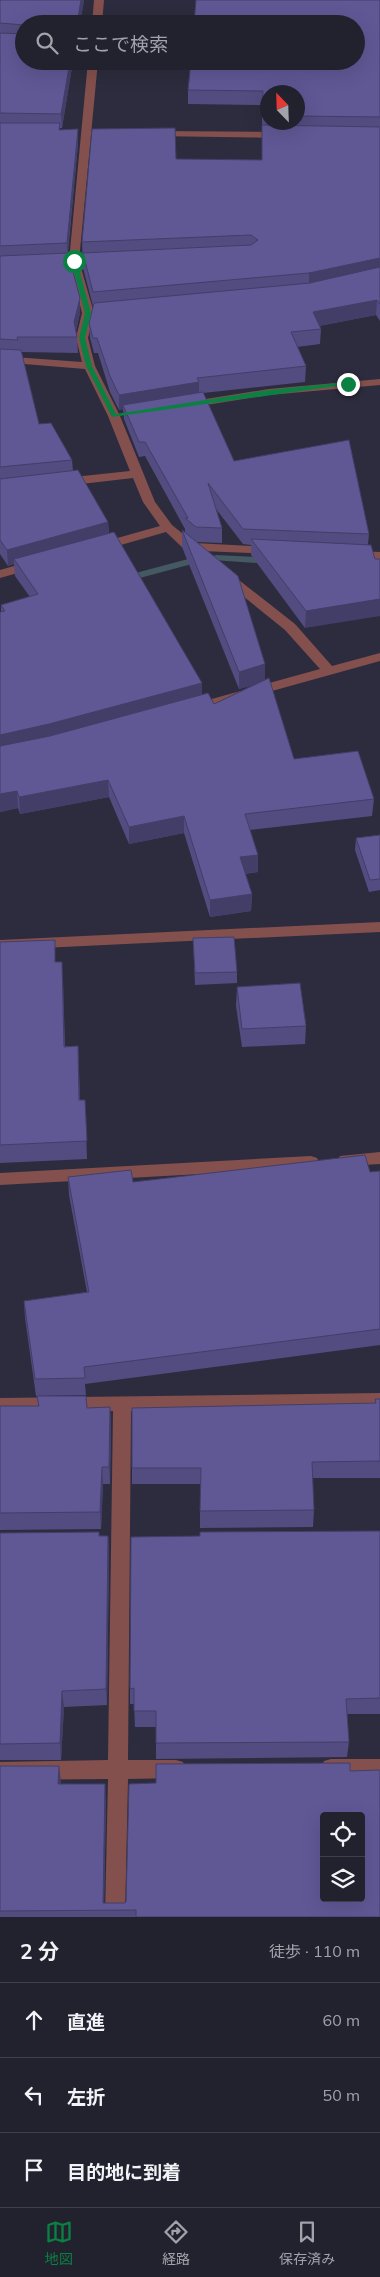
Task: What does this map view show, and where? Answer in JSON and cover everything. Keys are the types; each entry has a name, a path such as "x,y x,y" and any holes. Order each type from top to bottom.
{"street":[{"path":"98,15 99,0"},
{"path":"92,70 74,261 93,312 82,338 89,366 119,415 137,474 149,502 168,528 204,559"},
{"path":"145,134 292,135"},
{"path":"0,359 89,366"},
{"path":"172,407 269,392 380,382"},
{"path":"49,484 137,474"},
{"path":"84,551 168,528"},
{"path":"189,547 284,551"},
{"path":"342,554 380,556"},
{"path":"0,574 47,561"},
{"path":"220,571 290,627 329,671"},
{"path":"185,710 380,657"},
{"path":"0,945 380,927"},
{"path":"0,1179 380,1158"},
{"path":"0,1405 380,1400"},
{"path":"114,1917 118,1770 112,1539 122,1404"},
{"path":"112,1539 141,1538"},
{"path":"312,1768 380,1768"},
{"path":"0,1771 196,1769"}],"building":[{"path":"0,0 81,0 78,15 15,15 15,24 0,23"},
{"path":"196,0 380,0 380,117 305,116 305,85 260,85 260,91 188,90 190,70 365,70 365,15 195,15"},
{"path":"0,33 15,34 15,70 68,70 61,114 0,113"},
{"path":"0,123 60,123 59,130 78,129 67,243 0,246"},
{"path":"305,126 380,127 380,258 309,273 93,292 83,253 251,245 258,240 251,235 82,242 92,129 175,128 176,159 262,160 262,130 305,130"},
{"path":"68,253 80,298 74,322 77,337 17,337 18,340 0,339 0,256"},
{"path":"380,267 380,304 377,300 313,312 321,329 291,332 306,366 197,378 199,382 119,395 110,376 97,338 93,338 89,323 94,303 310,283"},
{"path":"0,349 21,350 39,424 51,423 72,460 0,467"},
{"path":"203,392 234,461 349,440 369,534 243,529 208,483 222,528 196,527 185,518 188,518 145,442 139,442 123,405"},
{"path":"78,470 108,522 7,550 0,540 0,479"},
{"path":"182,530 238,576 265,664 239,672"},
{"path":"114,532 202,683 49,724 0,735 0,612 5,611 1,605 38,594 14,559"},
{"path":"251,539 371,545 375,559 380,559 380,599 306,611"},
{"path":"269,678 294,759 358,751 374,799 245,814 258,855 240,857 252,894 210,900 184,816 129,827 108,780 19,797 17,791 0,794 0,746 50,736 208,693 214,704"},
{"path":"380,835 380,879 370,880 356,838"},
{"path":"234,937 237,972 195,973 193,938"},
{"path":"55,940 55,962 62,962 64,1047 78,1046 79,1100 85,1100 87,1141 0,1145 0,942"},
{"path":"300,983 306,1026 242,1029 237,987"},
{"path":"365,1155 370,1172 380,1171 380,1329 84,1367 85,1378 35,1379 24,1301 89,1292 68,1177 131,1170 133,1182"},
{"path":"37,1396 86,1396 87,1408 110,1407 109,1467 102,1467 100,1512 0,1513 0,1406 39,1406"},
{"path":"375,1399 380,1399 380,1461 312,1462 314,1510 200,1511 201,1468 132,1468 132,1408 376,1403"},
{"path":"380,1531 380,1698 346,1699 349,1742 156,1743 156,1711 134,1711 134,1688 130,1689 131,1537 200,1536 200,1532"},
{"path":"99,1532 99,1536 108,1536 106,1689 62,1691 60,1743 0,1744 0,1533"},
{"path":"350,1763 350,1771 380,1770 380,1917 136,1917 136,1910 0,1911 0,1766 59,1766 58,1784 105,1784 103,1903 126,1902 129,1784 156,1783 156,1764"}],"waterway":[{"path":"216,558 273,561"},
{"path":"121,580 188,562"}],"route":[{"path":"74,261 88,313 82,338 89,366 114,416 269,392 348,384"}]}
